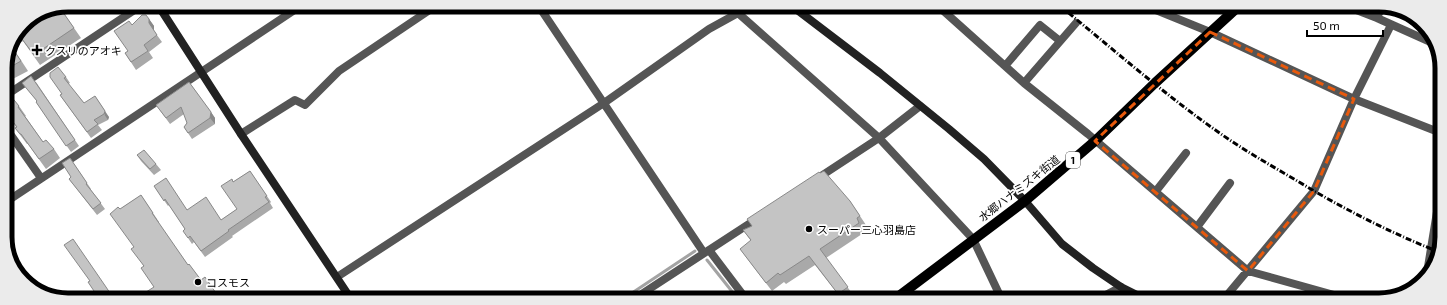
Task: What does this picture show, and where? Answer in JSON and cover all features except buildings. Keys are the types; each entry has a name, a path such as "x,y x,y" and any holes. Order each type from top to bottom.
{"main road":[{"name":"水郷ハナミズキ街道","path":"903,293 1024,201 1096,141 1232,12"}],"street":[{"path":"12,91 131,12"},
{"path":"163,12 347,293"},
{"path":"12,198 292,12"},
{"path":"242,134 295,100 305,105 339,72 427,12"},
{"path":"543,12 706,252 741,293"},
{"path":"800,12 874,68 984,159 1062,244 1093,268 1121,287 1133,293"},
{"path":"945,12 1024,83 1156,191 1248,271 1327,293"},
{"path":"1161,12 1210,32 1354,99 1435,131"},
{"path":"1362,12 1427,41"},
{"path":"1377,18 1379,12"},
{"path":"337,277 604,103 709,29 738,13 879,138 973,239 999,293"},
{"path":"1024,83 1076,23"},
{"path":"1005,66 1040,25 1060,41"},
{"path":"1230,293 1314,191 1354,99 1391,25"},
{"path":"813,182 879,138 920,106"},
{"path":"12,137 41,178"},
{"path":"1156,191 1186,153"},
{"path":"1197,227 1230,183"},
{"path":"643,293 768,212"},
{"path":"1429,261 1435,232"},
{"path":"1109,293 1121,287"}],"highlighted area":[{"path":"1210,32 1354,99 1314,191 1248,271 1095,141"}],"waterway":[{"path":"632,293 695,251"},
{"path":"707,260 733,293"}],"railway":[{"path":"1067,12 1159,88 1232,142 1344,208 1375,224 1434,250"}],"place":[{"name":"クスリのアオキ","path":"37,50"},
{"name":"スーパー三心羽島店","path":"809,229"},
{"name":"コスモス","path":"198,282"}]}
